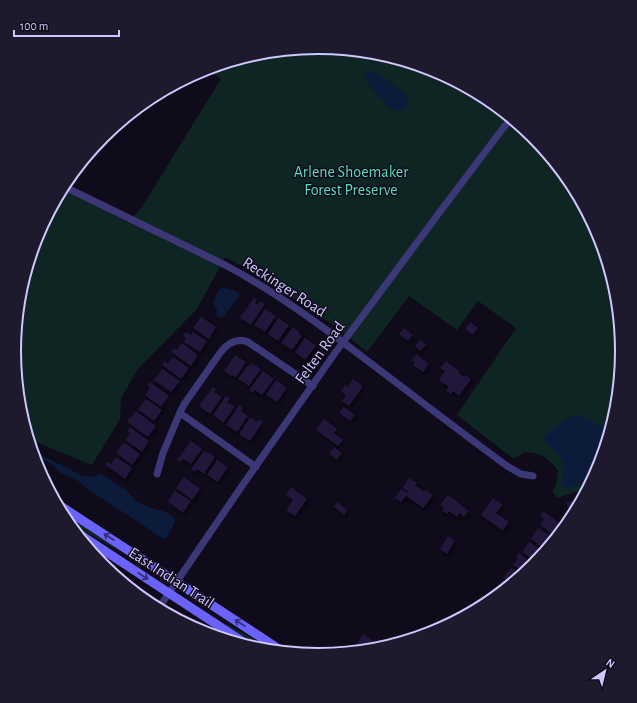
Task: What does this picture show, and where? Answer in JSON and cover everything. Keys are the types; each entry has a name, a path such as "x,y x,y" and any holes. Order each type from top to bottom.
{"main road":[{"name":"East Indian Trail","path":"67,510 273,645"},
{"name":"East Indian Trail","path":"88,540 236,637"}],"street":[{"name":"Felten Road","path":"161,604 343,342 508,122"},
{"name":"Reckinger Road","path":"69,189 245,275 274,293 343,342 507,466 521,474 533,476"},
{"path":"157,474 163,452 185,403 224,348 235,341 244,341 254,346 312,386"},
{"path":"180,413 256,467"}],"green space":[{"name":"Arlene Shoemaker Forest Preserve","path":"299,55 338,55 395,64 450,85 484,104 515,128 542,155 566,186 585,220 606,275 613,313 616,352 610,410 600,447 581,490 557,498 552,491 556,485 558,471 551,462 540,455 525,452 514,459 457,415 516,328 478,301 457,330 409,296 367,352 336,327 262,276 225,257 197,309 138,369 121,398 120,419 92,465 35,442 27,410 24,390 21,352 22,332 31,275 52,220 68,191 128,222 140,210 221,79 214,74 242,64 260,60"},
{"path":"72,519 121,550 120,551 79,528"},
{"path":"227,624 260,643 249,641 227,626"}],"water":[{"path":"373,71 404,94 407,105 404,109 398,111 391,109 369,86 364,76 368,72"},
{"path":"221,288 233,290 240,294 225,315 220,318 217,316 217,310 213,303"},
{"path":"578,415 587,418 606,428 586,482 567,488 561,485 564,469 562,461 557,453 544,441 543,438 555,427 573,416"},
{"path":"41,456 81,475 93,477 101,474 126,490 137,502 168,513 175,519 175,522 168,536 164,539 156,535 142,524 89,490 76,479 61,473 50,463 43,460"}],"building":[{"path":"254,298 257,300 255,303 258,305 260,301 265,304 251,325 240,318"},
{"path":"265,309 276,316 265,332 254,325"},
{"path":"201,317 216,327 209,339 193,328"},
{"path":"278,318 289,325 278,341 268,334"},
{"path":"470,322 478,328 473,335 465,329"},
{"path":"293,327 300,332 299,334 302,336 292,350 281,343"},
{"path":"404,328 413,335 408,341 399,334"},
{"path":"186,332 191,335 193,332 207,341 200,352 184,342 186,338 183,336"},
{"path":"305,338 316,346 305,360 295,352"},
{"path":"420,340 426,345 420,351 415,346"},
{"path":"182,343 198,355 191,366 171,352 174,348 177,350"},
{"path":"416,354 429,364 423,372 413,365 415,362 412,360"},
{"path":"235,355 246,362 236,377 231,376 224,371"},
{"path":"173,357 189,368 181,379 162,365 165,361 168,364"},
{"path":"446,361 464,377 465,375 471,379 459,396 453,391 451,394 446,391 449,387 439,380 445,371 440,368"},
{"path":"251,363 261,369 249,386 238,379"},
{"path":"162,369 180,381 171,392 154,380"},
{"path":"263,371 274,379 262,395 255,390 253,393 249,390"},
{"path":"353,379 363,386 349,406 342,401 346,395 341,391 346,385 348,387"},
{"path":"276,380 287,388 277,402 266,395"},
{"path":"150,382 169,396 161,407 145,395 150,388 147,386"},
{"path":"213,387 216,389 214,392 222,397 210,414 199,406"},
{"path":"226,396 230,399 227,402 235,407 223,423 213,415"},
{"path":"146,399 162,410 154,421 138,410"},
{"path":"239,405 243,408 241,411 248,416 237,432 226,425"},
{"path":"344,407 355,415 350,421 339,413"},
{"path":"136,411 156,426 148,437 127,422"},
{"path":"250,417 257,422 259,419 263,422 250,441 239,434"},
{"path":"324,419 337,429 334,433 343,440 338,446 316,430"},
{"path":"130,427 149,441 142,452 125,440 130,433 127,431"},
{"path":"191,441 202,449 191,464 183,459 181,462 177,460"},
{"path":"124,442 140,454 132,465 116,453"},
{"path":"334,447 342,453 337,460 329,454"},
{"path":"204,451 215,457 204,474 197,469 195,472 191,469"},
{"path":"116,457 132,468 125,479 105,465 108,462 111,464"},
{"path":"217,460 228,467 218,482 207,475"},
{"path":"184,477 200,489 192,500 176,488"},
{"path":"409,478 417,483 415,485 424,492 425,489 433,495 423,508 406,496 401,502 395,498 401,489 408,493 409,492 403,488"},
{"path":"291,487 307,499 295,516 286,510 293,500 286,495"},
{"path":"175,491 191,501 183,513 168,502"},
{"path":"448,495 469,511 464,517 460,513 457,517 449,511 447,514 442,510 444,508 440,505"},
{"path":"493,498 503,505 496,513 509,522 503,531 481,515"},
{"path":"572,501 574,503 569,512 566,502"},
{"path":"337,502 347,510 344,515 334,507"},
{"path":"543,511 561,524 553,535 540,525 544,519 540,516"},
{"path":"538,528 552,537 543,547 531,539"},
{"path":"448,536 455,541 447,554 440,549"},
{"path":"529,542 541,550 532,559 522,552"},
{"path":"519,553 530,561 520,570 513,565 518,559 516,557"},
{"path":"511,568 518,572 508,582 503,578"},
{"path":"502,581 506,583 500,588 496,591"},
{"path":"363,634 377,643 357,646 355,646"}]}
